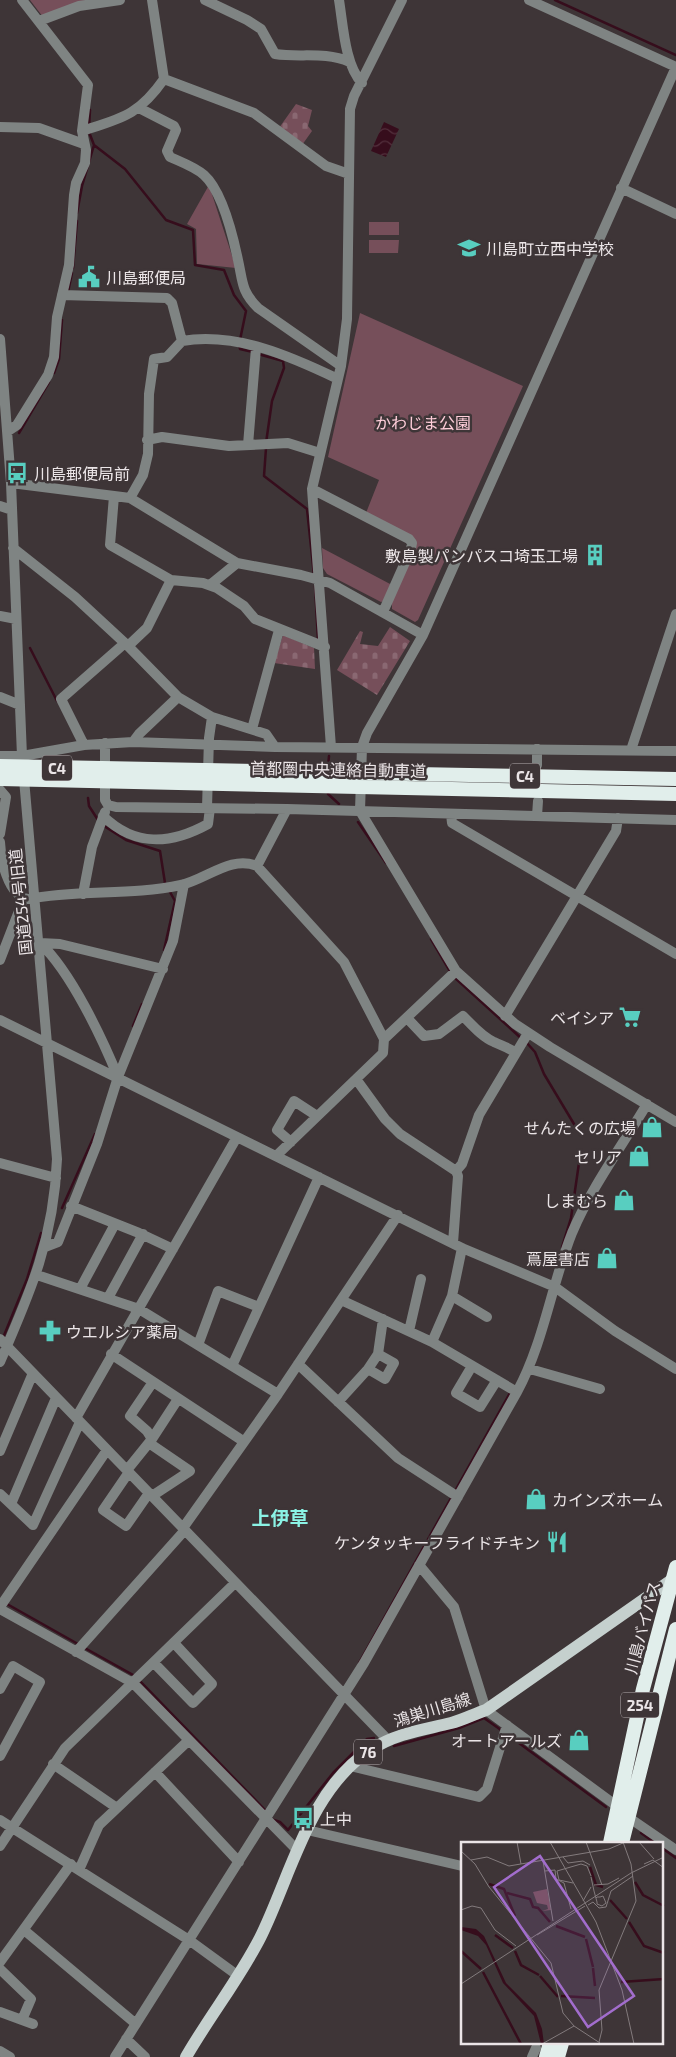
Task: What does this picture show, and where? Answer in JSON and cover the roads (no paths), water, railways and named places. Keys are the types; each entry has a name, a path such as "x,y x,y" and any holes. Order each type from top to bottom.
{"highway":[{"name":"首都圏中央連絡自動車道","path":"0,766 114,775"},
{"name":"首都圏中央連絡自動車道","path":"260,778 374,773 676,779"},
{"name":"首都圏中央連絡自動車道","path":"0,779 114,775 260,778 375,787 676,794"},
{"name":"川島バイパス","path":"610,1842 643,1689 675,1574"},
{"name":"川島バイパス","path":"622,1842 676,1629"},
{"path":"538,2054 549,2044"},
{"path":"558,2057 562,2044"}],"main road":[{"name":"鴻巣川島線","path":"186,2057 260,1938 297,1850 326,1796 350,1766 371,1749 402,1734 452,1722 486,1710 675,1574"}],"street":[{"path":"8,431 17,424 52,368 57,318 69,265 75,189 85,163 82,131 88,85 22,0"},
{"path":"39,22 80,6 120,0"},
{"path":"82,131 117,120 139,108 164,79 152,0"},
{"path":"205,0 247,20 261,29 275,54 313,54 338,57 350,62"},
{"path":"339,0 350,62 354,76 362,83"},
{"path":"331,746 320,645 320,580 312,489 341,366 348,302 350,109 354,96 402,0"},
{"path":"529,0 676,67 620,188 423,635 367,733 362,746 360,812 456,971 505,1016 528,1033 676,1122"},
{"path":"164,79 254,113 326,166 349,174"},
{"path":"139,108 174,126 176,130 167,151 170,157 202,173 211,182 225,216 238,259 243,288 248,298 258,308 341,366"},
{"path":"0,127 39,128 84,144"},
{"path":"620,188 676,214"},
{"path":"62,295 167,298 172,303 182,341"},
{"name":"国道254号旧道","path":"0,339 8,431 4,444 11,483 29,898 40,943 56,1139 56,1178 52,1215 45,1247 37,1275 2,1342 0,1362"},
{"path":"130,498 143,475 148,454 149,394 154,359 167,357 182,341 221,339 236,341 303,362 338,379"},
{"path":"248,445 256,348"},
{"path":"147,440 162,437 229,446 288,443 320,453"},
{"path":"11,483 130,498 237,563 320,580 423,635"},
{"path":"312,489 409,539 412,543 383,612"},
{"path":"114,496 110,545 171,580 210,585 244,606 255,619 320,645"},
{"path":"0,506 12,510"},
{"path":"14,548 75,597 127,644 178,696 212,717 266,734 275,747"},
{"path":"210,585 237,563"},
{"path":"84,744 62,699 147,628 171,580"},
{"path":"631,750 676,614"},
{"path":"0,616 16,619"},
{"path":"252,729 279,630"},
{"path":"134,742 139,734 178,696"},
{"path":"0,697 20,705"},
{"path":"101,820 134,837 148,841 170,838 208,824 208,745 212,717"},
{"path":"0,756 22,756 84,744 134,742 275,747 362,746 676,751"},
{"path":"105,743 105,800 108,805 116,807 287,809 676,820"},
{"path":"537,750 537,765"},
{"path":"0,790 6,797 0,834"},
{"path":"537,816 538,801"},
{"path":"82,894 87,867 101,820 108,805"},
{"path":"257,866 287,809"},
{"path":"451,814 452,823 676,954"},
{"path":"505,1016 616,831 618,818"},
{"path":"0,842 6,875 18,893 29,898 143,891 184,884 237,862 248,862 257,866 344,962 384,1039 385,1047 383,1053 276,1156"},
{"path":"45,1247 58,1242 97,1144 118,1078 160,968 173,941 184,884"},
{"path":"0,960 29,898"},
{"path":"40,943 60,944 160,968"},
{"path":"40,943 54,956 87,1013 107,1050 118,1078"},
{"path":"384,1039 456,971"},
{"path":"407,1018 424,1036 439,1034 463,1016 478,1031 496,1044 502,1044 516,1053"},
{"path":"0,1020 458,1246 555,1287 622,1336 676,1369"},
{"path":"456,1171 462,1164 479,1115 528,1033"},
{"path":"356,1079 385,1119 400,1134 456,1171 458,1176 458,1246 452,1296 432,1342"},
{"path":"291,1142 277,1130 294,1101 317,1116"},
{"path":"115,2057 344,1696 530,1369 572,1234 582,1213 647,1104"},
{"path":"0,1494 33,1525 78,1420 111,1354 139,1309 237,1137"},
{"path":"0,1163 56,1178"},
{"path":"232,1366 319,1177"},
{"path":"71,1206 143,1234 173,1249"},
{"path":"79,1648 184,1529 398,1216"},
{"path":"80,1289 116,1224"},
{"path":"108,1298 143,1234"},
{"path":"37,1275 139,1309 278,1394"},
{"path":"409,1331 421,1279"},
{"path":"198,1345 218,1291 259,1306"},
{"path":"452,1296 487,1317"},
{"path":"341,1300 432,1342 517,1392"},
{"path":"338,1402 368,1369 378,1354 383,1319"},
{"path":"2,1342 388,1740"},
{"path":"111,1354 243,1442"},
{"path":"368,1369 385,1379 394,1363 378,1354"},
{"path":"298,1364 398,1458 458,1497"},
{"path":"472,1366 456,1393 480,1407 497,1380"},
{"path":"530,1369 600,1389"},
{"path":"0,1451 33,1373"},
{"path":"153,1382 130,1416 147,1432 151,1441 190,1471 150,1494 126,1526 103,1510 128,1471 151,1441 178,1399"},
{"path":"11,1504 56,1398"},
{"path":"107,1450 2,1606 135,1680 188,1741 297,1850"},
{"path":"419,1565 454,1607 486,1710 618,1807"},
{"path":"0,1846 52,1764 65,1748 235,1583"},
{"path":"154,1663 193,1703 212,1684 174,1643"},
{"path":"0,1689 13,1666 40,1682 1,1753"},
{"path":"350,1766 479,1797 487,1789 507,1725"},
{"path":"0,1962 75,1867 96,1830 188,1741"},
{"path":"52,1764 117,1808"},
{"path":"155,1772 239,1862"},
{"path":"628,1817 676,1850"},
{"path":"0,1820 189,1940 237,1975"},
{"path":"307,1830 461,1866"},
{"path":"24,1930 136,2024"},
{"path":"0,1969 31,1999 22,2020"},
{"path":"0,2012 32,2024"},
{"path":"126,2039 145,2057"},
{"path":"0,2051 10,2057"}],"water":[{"path":"384,122 399,129 386,157 371,151"}],"waterway":[{"path":"555,0 676,55"},
{"path":"89,127 90,110"},
{"path":"77,213 82,186 94,145 89,132"},
{"path":"94,145 125,169 166,220 193,230 195,265 224,270 234,295 246,311 240,340"},
{"path":"73,268 77,221"},
{"path":"68,292 72,273"},
{"path":"54,373 59,359 62,320"},
{"path":"239,345 240,349 253,352"},
{"path":"258,354 283,361 284,368 272,401 266,443"},
{"path":"19,433 49,382"},
{"path":"266,448 264,476 307,509 314,575"},
{"path":"315,586 318,640"},
{"path":"30,648 57,701"},
{"path":"328,767 329,756"},
{"path":"328,790 328,794 339,804"},
{"path":"88,798 89,806 98,820"},
{"path":"358,822 386,863"},
{"path":"104,826 126,840 160,851 165,883"},
{"path":"164,950 175,901 170,892"},
{"path":"431,939 451,973"},
{"path":"454,977 522,1039"},
{"path":"133,1026 142,1004"},
{"path":"526,1042 535,1052 544,1074 577,1129"},
{"path":"62,1208 95,1134"},
{"path":"562,1247 571,1218 580,1156"},
{"path":"3,1338 27,1279 41,1233"},
{"path":"455,1491 511,1391"},
{"path":"359,1663 451,1498"},
{"path":"7,1604 78,1644"},
{"path":"83,1647 135,1676"},
{"path":"139,1680 267,1812"},
{"path":"394,1746 459,1728 484,1718 501,1730"},
{"path":"508,1735 606,1807"},
{"path":"271,1819 280,1822 288,1830 333,1773 367,1739 374,1738"},
{"path":"641,1833 654,1842"},
{"path":"664,1849 676,1858"}],"place":[{"name":"川島町立西中学校","path":"469,248"},
{"name":"川島郵便局","path":"89,277"},
{"name":"川島郵便局前","path":"17,473"},
{"name":"敷島製パンパスコ埼玉工場","path":"595,555"},
{"name":"ベイシア","path":"630,1017"},
{"name":"せんたくの広場","path":"652,1127"},
{"name":"セリア","path":"639,1156"},
{"name":"しまむら","path":"624,1200"},
{"name":"蔦屋書店","path":"607,1258"},
{"name":"ウエルシア薬局","path":"50,1331"},
{"name":"カインズホーム","path":"536,1499"},
{"name":"ケンタッキーフライドチキン","path":"557,1542"},
{"name":"オートアールズ","path":"579,1740"},
{"name":"上中","path":"303,1818"}],"district":[{"name":"上伊草","path":"280,1517"}],"park label":[{"name":"かわじま公園","path":"423,422"}]}
